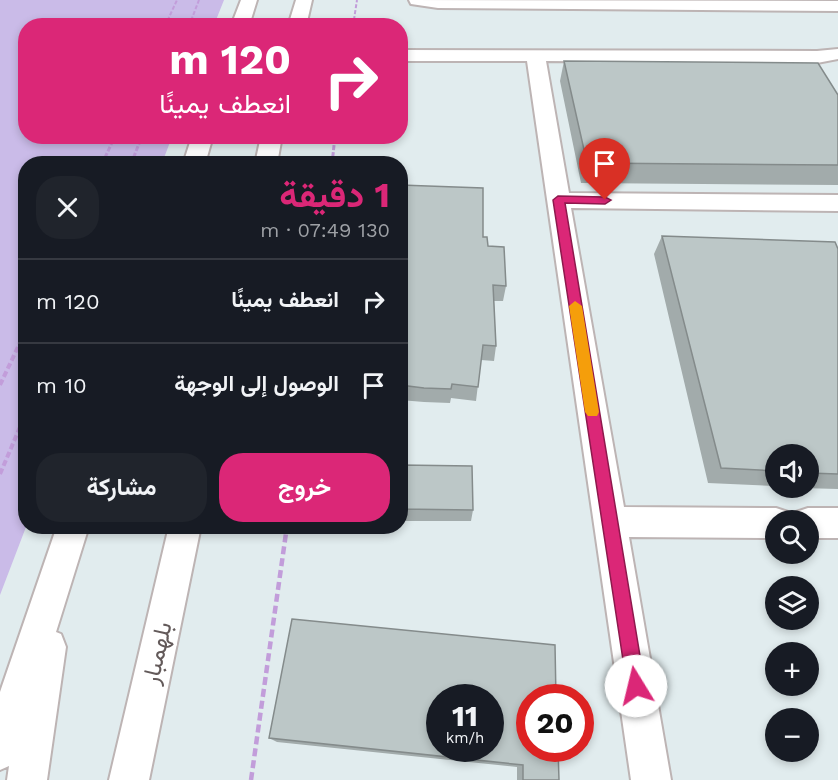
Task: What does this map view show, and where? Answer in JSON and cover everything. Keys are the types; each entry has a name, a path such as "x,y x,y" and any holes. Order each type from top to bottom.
{"street":[{"path":"243,18 249,0"},
{"path":"299,18 304,0"},
{"path":"417,0 438,3 838,6"},
{"path":"408,46 809,43 838,47"},
{"path":"408,56 817,57 838,54"},
{"path":"536,57 651,780"},
{"path":"558,200 838,202"},
{"path":"610,522 765,523"},
{"path":"819,523 838,523"},
{"name":"بلهمبار","path":"129,780 183,534"},
{"path":"0,750 68,543"},
{"path":"27,780 68,543"}],"path":[{"path":"169,18 177,0"},
{"path":"192,18 200,0"},
{"path":"354,18 357,0"},
{"path":"0,385 18,347"},
{"path":"0,474 18,432"},
{"path":"251,780 286,534"}],"shaded area":[{"path":"0,0 224,0 217,18 18,18 18,144 169,144 165,156 18,156 18,534 23,534 0,595"}],"building":[{"path":"564,61 818,63 838,95 838,165 587,163"},
{"path":"408,185 483,188 483,237 487,237 488,246 504,247 506,286 493,285 496,346 483,345 478,387 452,384 451,389 408,386"},
{"path":"662,236 835,242 838,249 838,474 819,473 819,444 765,444 765,470 721,468"},
{"path":"408,465 472,466 473,510 408,509"},
{"path":"292,619 555,645 556,684 516,684 516,762 558,762 559,780 523,780 523,765 495,762 504,762 504,684 426,684 426,755 269,738"}],"slow traffic":[{"path":"575,306 592,412"}],"route":[{"path":"605,200 558,200 636,686"}]}
